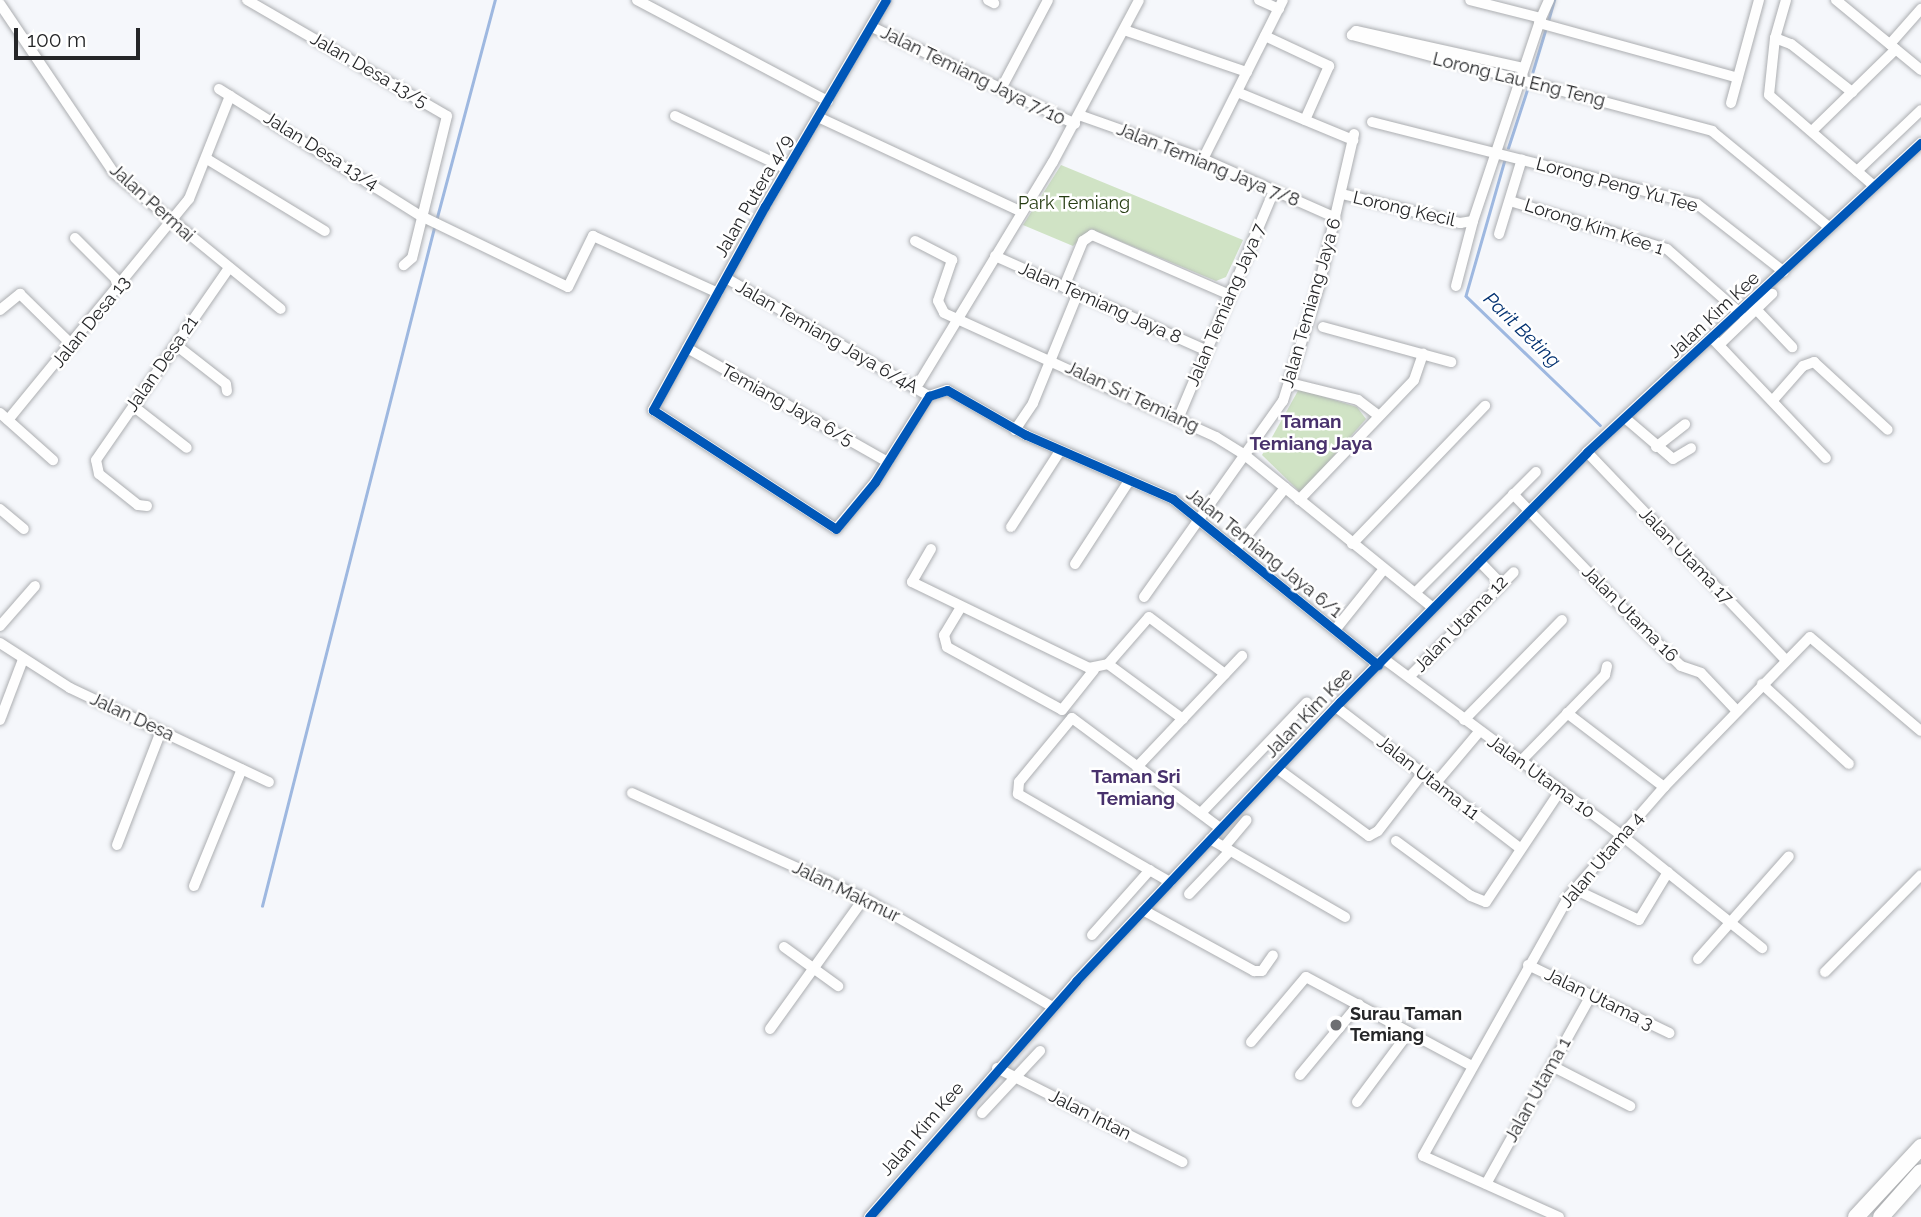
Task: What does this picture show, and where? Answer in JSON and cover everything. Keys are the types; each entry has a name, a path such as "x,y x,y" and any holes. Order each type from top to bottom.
{"highway":[{"path":"1858,1216 1921,1147"},
{"path":"1883,1217 1915,1178"}],"street":[{"name":"Jalan Desa 13/5","path":"247,0 442,111 448,124 421,216 412,258 404,265"},
{"path":"637,0 828,100"},
{"name":"Jalan Putera 4/9","path":"886,0 787,169 653,410 824,525 836,529 888,462"},
{"path":"1002,87 1048,0"},
{"path":"919,383 1077,120 1139,0"},
{"path":"1202,159 1281,5 1258,0"},
{"path":"1470,0 1738,78"},
{"name":"Lorong Kecil","path":"1342,194 1460,223 1473,221 1510,155 1526,78 1549,0"},
{"path":"1731,103 1759,0"},
{"path":"1786,0 1775,38 1769,95 1874,186"},
{"path":"1836,0 1921,70"},
{"name":"Jalan Permai","path":"0,4 114,173 168,220 281,309"},
{"path":"1812,131 1893,47 1921,9"},
{"name":"Jalan Temiang Jaya 7/10","path":"872,27 1077,120"},
{"path":"1124,30 1247,72"},
{"name":"Lorong Lau Eng Teng","path":"1526,78 1352,35 1356,31 1526,78 1712,131 1829,227"},
{"path":"1237,92 1305,120 1329,66 1265,36"},
{"path":"1775,38 1791,44 1852,92"},
{"name":"Jalan Desa 13/4","path":"219,89 421,216 568,287 593,236 718,293"},
{"path":"168,220 193,193 230,96"},
{"path":"1857,171 1921,110"},
{"path":"675,116 787,169"},
{"path":"818,117 1022,212"},
{"name":"Jalan Temiang Jaya 7/8","path":"1077,120 1202,159 1336,218"},
{"name":"Jalan Temiang Jaya 6","path":"1144,597 1246,456 1276,412 1290,383 1336,218 1354,137 1305,120"},
{"name":"Lorong Peng Yu Tee","path":"1371,122 1697,204 1784,272"},
{"name":"Jalan Kim Kee","path":"869,1217 997,1068 1143,910 1479,561 1587,452 1716,342 1740,313 1753,307 1829,227 1921,143"},
{"path":"1499,234 1510,201 1510,155"},
{"path":"206,159 325,231"},
{"name":"Jalan Temiang Jaya 7","path":"1178,419 1228,294 1274,191"},
{"name":"Lorong Kim Kee 1","path":"1510,201 1667,249 1740,313"},
{"name":"Jalan Desa 13","path":"2,416 72,345 122,285 168,220"},
{"path":"1456,286 1473,221"},
{"path":"1064,287 1083,241 1092,235 1228,294"},
{"path":"75,238 122,285"},
{"path":"915,241 952,260 938,301 941,311 956,318"},
{"name":"Jalan Temiang Jaya 8","path":"995,256 1205,350"},
{"name":"Jalan Desa 21","path":"147,506 138,505 99,474 96,460 229,268"},
{"name":"Jalan Temiang Jaya 6/4A","path":"726,278 932,393"},
{"path":"1015,430 1033,403 1079,293"},
{"path":"0,310 16,294 72,345"},
{"path":"1773,294 1753,307 1716,342 1774,399 1826,458"},
{"path":"1753,307 1792,346"},
{"name":"Jalan Sri Temiang","path":"956,318 1178,419 1246,456 1433,608"},
{"path":"1323,327 1451,362"},
{"path":"176,345 226,384 227,391"},
{"name":"Temiang Jaya 6/5","path":"687,348 888,462"},
{"path":"1299,500 1414,380 1423,354"},
{"path":"1774,399 1803,366 1814,362 1888,430"},
{"path":"1290,383 1358,400 1378,416"},
{"name":"Jalan Temiang Jaya 6/1","path":"932,393 947,390 1015,430 1173,499 1335,630 1381,662"},
{"path":"888,462 932,393"},
{"path":"133,406 187,448"},
{"path":"1352,544 1485,406"},
{"path":"2,416 53,460"},
{"path":"1625,418 1673,459 1691,448"},
{"path":"1656,447 1685,424"},
{"path":"1011,527 1060,451"},
{"name":"Jalan Utama 17","path":"1587,452 1786,660"},
{"path":"1415,593 1536,472"},
{"path":"1075,564 1129,481"},
{"path":"1235,550 1285,488"},
{"name":"Jalan Utama 16","path":"1513,494 1670,656 1681,666 1701,673 1736,710"},
{"path":"0,509 24,530"},
{"path":"930,549 912,582 1094,670"},
{"path":"1479,561 1500,583"},
{"path":"1335,630 1384,569"},
{"name":"Jalan Utama 12","path":"1409,677 1500,583 1514,572"},
{"path":"0,626 35,586"},
{"path":"961,607 944,635 947,647 1062,710 1094,670 1108,664 1149,617 1225,674"},
{"path":"1464,720 1562,620"},
{"name":"Jalan Utama 4","path":"1486,1184 1423,1156 1528,965 1574,889 1736,710 1810,638 1921,731"},
{"name":"Jalan Desa","path":"0,643 22,662 269,782"},
{"path":"1137,767 1242,656"},
{"path":"0,720 22,662"},
{"name":"Jalan Utama 10","path":"1381,662 1409,677 1479,732 1621,835 1762,948"},
{"path":"1108,664 1183,719"},
{"path":"1520,762 1605,676 1607,666"},
{"path":"1762,684 1849,764"},
{"path":"1201,813 1307,702"},
{"name":"Jalan Utama 11","path":"1336,707 1520,848"},
{"path":"1567,713 1664,787"},
{"path":"1170,882 1017,794 1019,782 1072,718 1220,828"},
{"path":"117,845 161,731"},
{"path":"1435,784 1479,732"},
{"path":"1265,748 1280,766 1369,836 1378,831 1422,774"},
{"path":"194,886 242,769"},
{"path":"1396,841 1471,896 1486,902 1560,791"},
{"name":"Jalan Makmur","path":"632,793 864,898 1053,1007"},
{"path":"1189,894 1227,849 1247,820"},
{"path":"1210,839 1345,917"},
{"path":"1698,959 1789,856"},
{"path":"1092,934 1150,870"},
{"path":"1574,889 1639,920 1668,872"},
{"path":"1825,972 1921,875"},
{"path":"770,1030 864,898"},
{"path":"1143,910 1256,972 1273,955"},
{"path":"784,947 838,986"},
{"name":"Jalan Utama 3","path":"1528,965 1669,1033"},
{"path":"1251,1042 1306,977 1472,1066"},
{"name":"Jalan Utama 1","path":"1486,1184 1591,995"},
{"path":"1300,1075 1359,1004"},
{"path":"1357,1102 1409,1031"},
{"path":"982,1113 1040,1051"},
{"path":"1552,1066 1630,1106"},
{"name":"Jalan Intan","path":"997,1068 1182,1162"},
{"path":"1486,1184 1559,1217"}],"green space":[{"name":"Park Temiang","path":"1061,165 1243,240 1226,277 1216,281 1091,229 1073,246 1023,225"},
{"path":"1299,389 1357,407 1366,419 1301,493 1262,455"}],"waterway":[{"path":"436,221 495,0"},
{"name":"Parit Beting","path":"1548,21 1554,0"},
{"name":"Parit Beting","path":"1531,77 1545,31"},
{"name":"Parit Beting","path":"1508,148 1527,90"},
{"name":"Parit Beting","path":"1505,160 1466,296 1600,425"},
{"path":"262,906 434,228"}],"cycle path":[{"path":"886,0 765,206 653,410 836,529 875,482 929,396 947,390 1026,435 1173,499 1378,665"},
{"path":"869,1217 1076,981 1340,702 1587,452 1921,143"}],"place":[{"name":"Surau Taman Temiang","path":"1336,1025"}],"district":[{"name":"Taman Temiang Jaya","path":"1311,433"},
{"name":"Taman Sri Temiang","path":"1136,788"}]}
